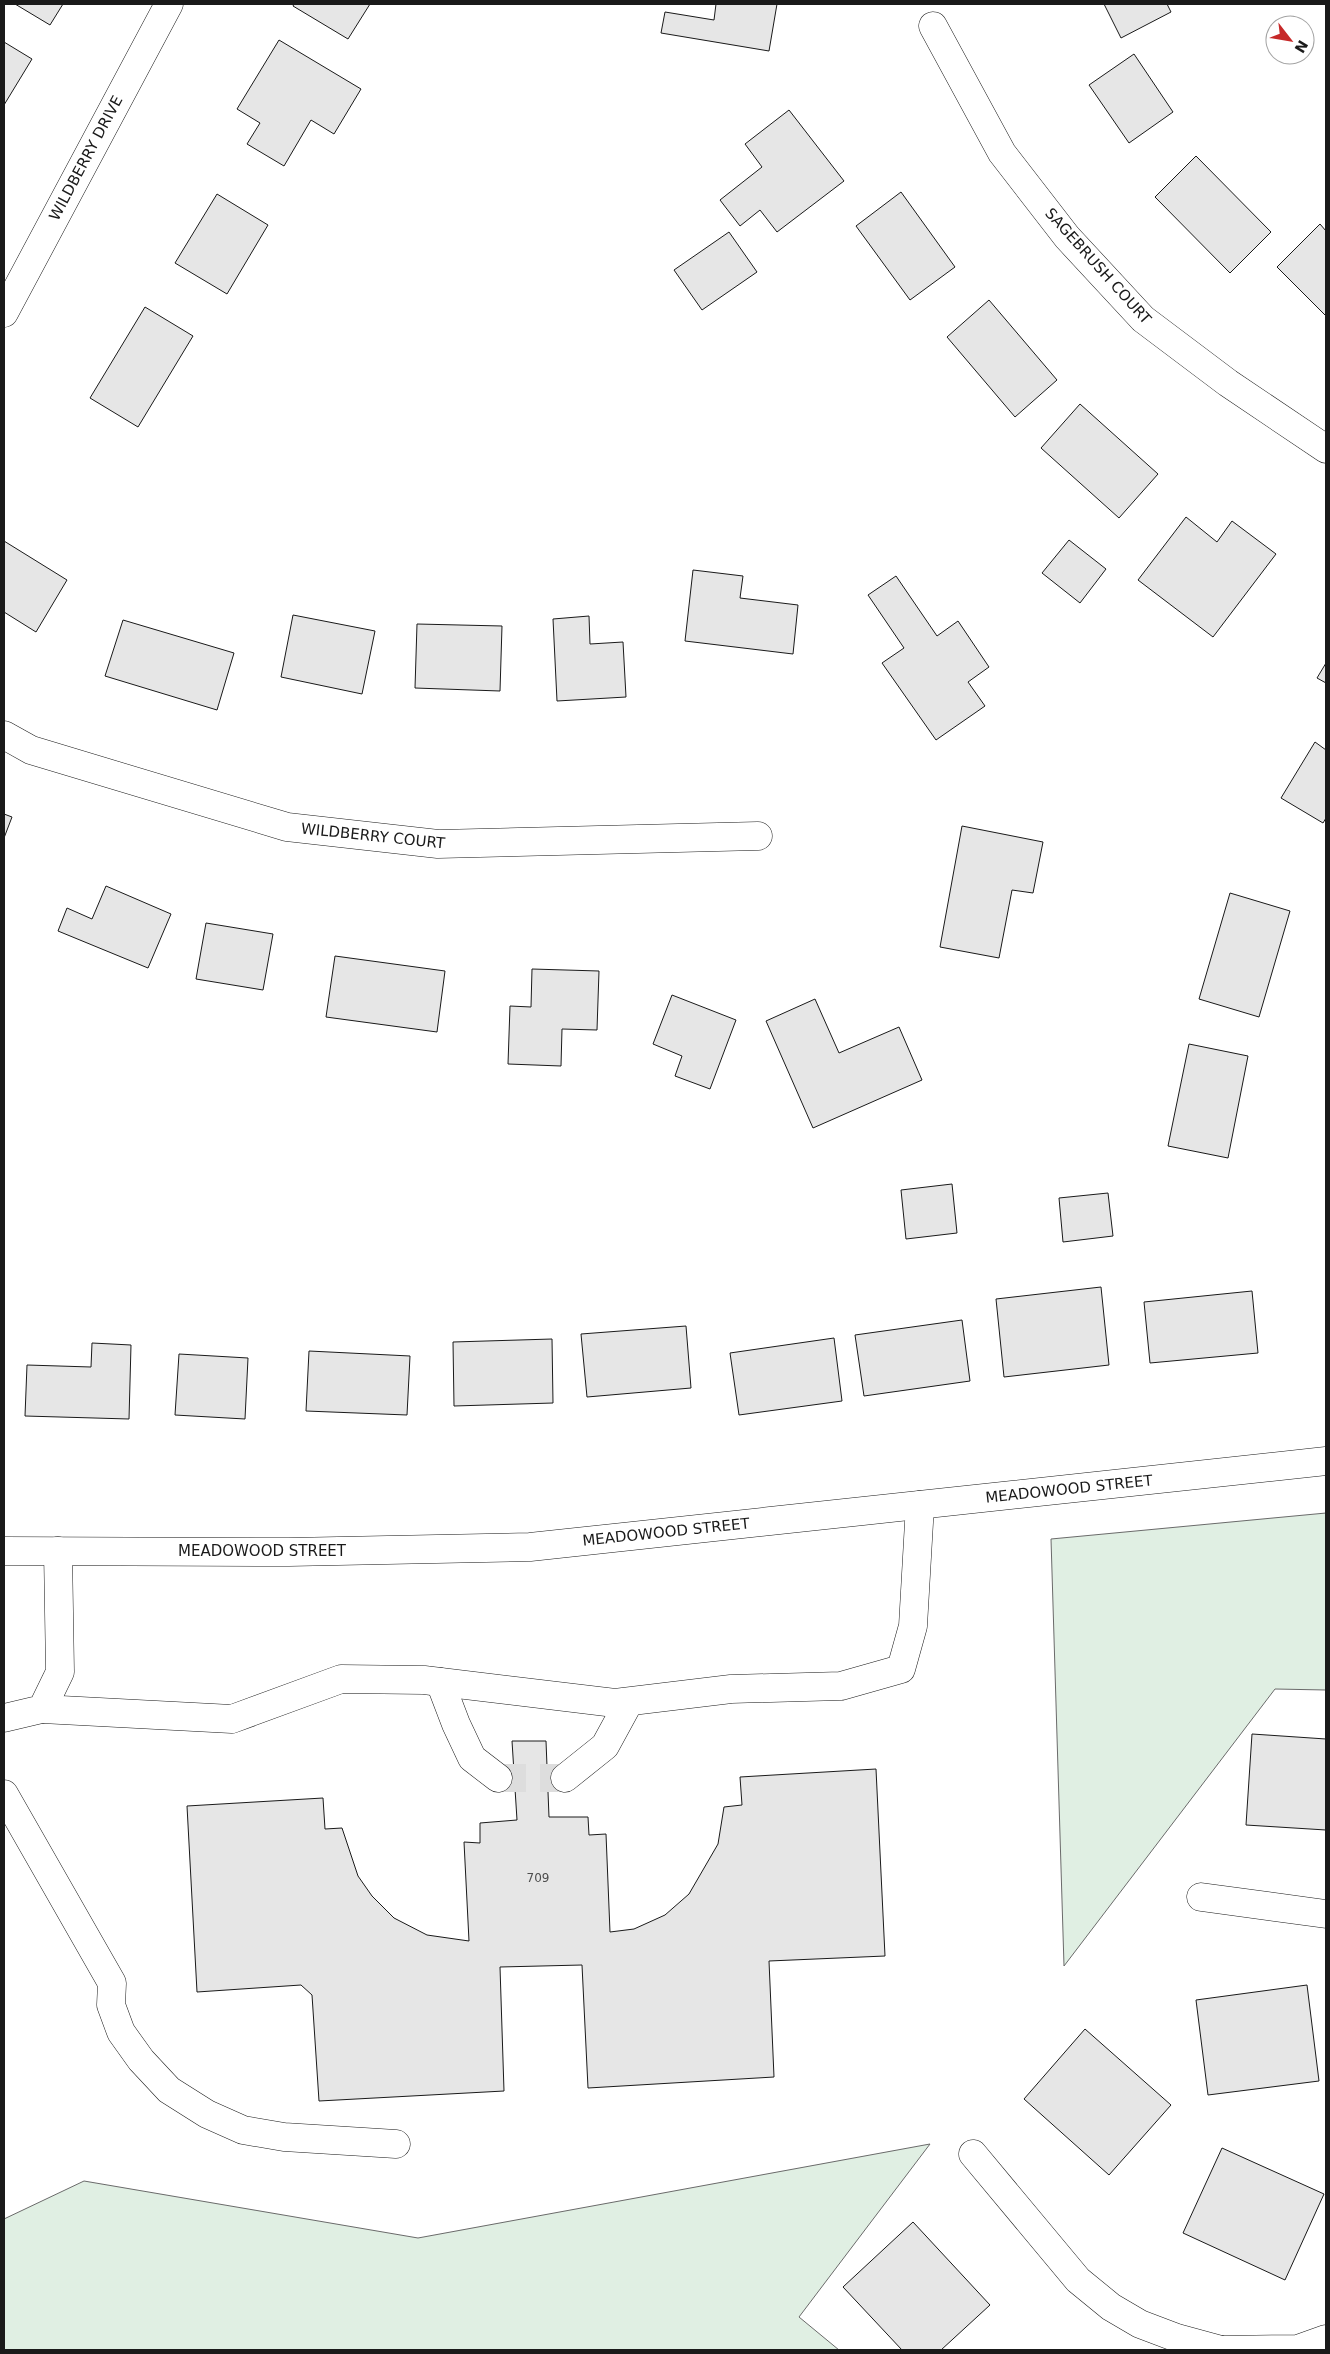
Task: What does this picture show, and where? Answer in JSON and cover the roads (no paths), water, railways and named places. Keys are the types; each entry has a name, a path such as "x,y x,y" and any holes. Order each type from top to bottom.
{"street":[{"name":"WILDBERRY DRIVE","path":"4,313 169,4"},
{"name":"SAGEBRUSH COURT","path":"933,26 1002,153 1067,236 1143,320 1228,383 1326,449"},
{"name":"WILDBERRY COURT","path":"4,735 31,750 287,827 438,844 758,836"},
{"name":"MEADOWOOD STREET","path":"4,1551 289,1552 530,1547 1326,1462"},
{"path":"4,1718 42,1709 232,1719 341,1679 424,1680 615,1703 732,1688 841,1686 901,1669 913,1626 920,1505"},
{"path":"42,1709 60,1672 58,1551"},
{"path":"440,1682 456,1724 472,1758 498,1778"},
{"path":"565,1778 605,1746 629,1702"},
{"path":"4,1794 112,1983 111,2005 121,2032 141,2060 169,2090 206,2114 243,2130 284,2137 396,2144"},
{"path":"1201,1897 1326,1914"},
{"path":"973,2154 1078,2280 1111,2307 1140,2324 1177,2338 1222,2350 1298,2349 1326,2339"}],"tunnel":[{"path":"498,1778 565,1778"}]}
